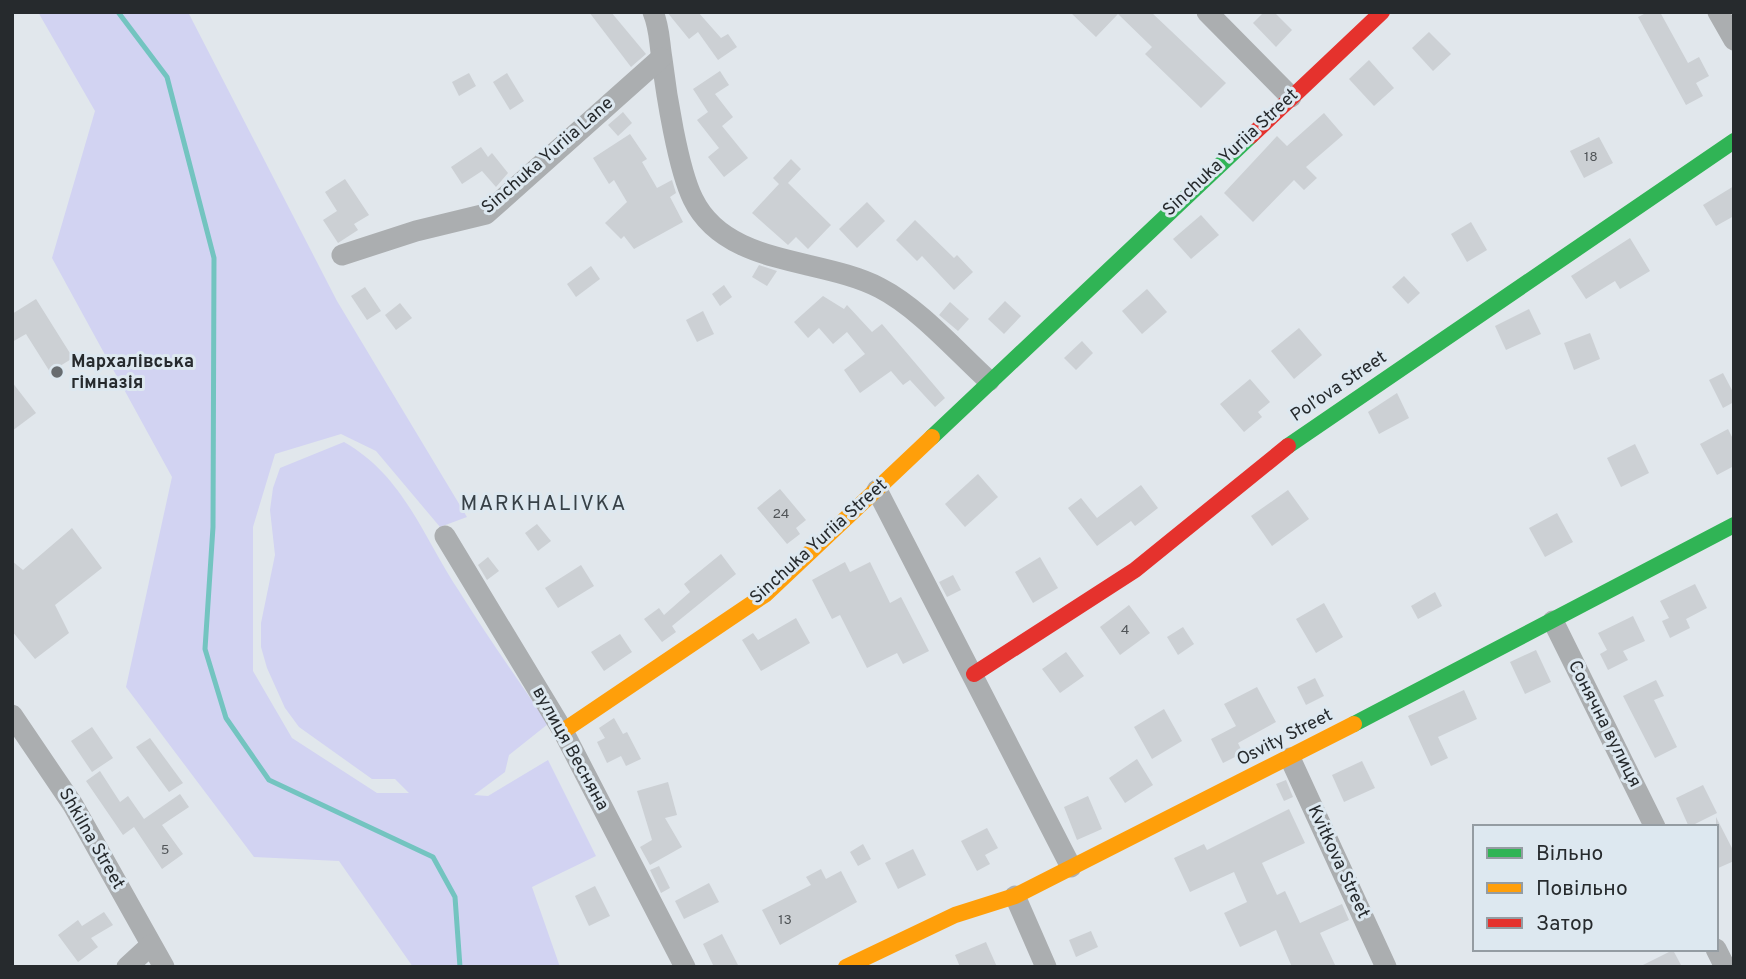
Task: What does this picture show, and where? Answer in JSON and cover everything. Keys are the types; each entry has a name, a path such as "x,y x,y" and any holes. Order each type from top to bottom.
{"street":[{"path":"653,12 661,31 661,58 684,176 693,200 706,220 722,234 751,249 853,277 881,288 912,310 989,381"},
{"path":"1207,12 1291,97"},
{"name":"Sinchuka Yuriia Street","path":"563,731 766,594 1382,12"},
{"path":"1718,12 1734,40"},
{"name":"Sinchuka Yuriia Lane","path":"342,255 416,231 486,214 661,58"},
{"name":"Pol’ova Street","path":"974,674 1135,570 1292,443 1734,141"},
{"path":"877,490 1071,867"},
{"name":"Osvity Street","path":"846,967 955,915 1015,896 1290,758 1734,525"},
{"name":"вулиця Весняна","path":"445,536 563,731 685,967"},
{"name":"Сонячна вулиця","path":"1553,621 1655,825"},
{"name":"Shkilna Street","path":"12,715 74,805 164,967"},
{"name":"Kvitkova Street","path":"1290,758 1385,967"},
{"path":"1015,896 1046,967"},
{"path":"127,967 151,945"},
{"path":"1717,951 1725,967"}],"shaded area":[{"path":"38,12 188,12 337,301 467,517 440,527 376,451 341,434 275,454 253,527 253,671 292,738 377,793 409,793 395,779 372,779 299,727 285,708 267,668 261,647 261,623 275,555 270,510 273,488 280,468 344,442 365,456 397,490 470,608 548,724 509,755 505,772 474,795 488,796 548,760 596,856 532,887 560,967 413,967 339,861 254,857 126,687 172,477 52,258 95,111"}],"building":[{"path":"589,12 611,12 646,54 631,67"},
{"path":"667,12 698,12 721,38 728,34 737,47 718,60 698,32 689,39"},
{"path":"1070,12 1151,12 1226,83 1201,108 1145,54 1152,47 1118,14 1096,37"},
{"path":"1264,12 1274,12 1292,30 1276,47 1253,23"},
{"path":"1648,12 1660,12 1688,63 1699,57 1709,76 1696,83 1703,96 1686,105 1638,17"},
{"path":"1429,32 1451,54 1433,71 1412,48"},
{"path":"1369,60 1394,88 1374,106 1349,79"},
{"path":"720,71 729,85 715,94 733,117 722,126 748,158 724,177 708,157 719,148 697,120 708,112 693,89"},
{"path":"469,73 476,86 459,96 452,82"},
{"path":"507,73 524,101 510,110 493,82"},
{"path":"623,112 632,123 618,136 608,125"},
{"path":"1324,113 1343,135 1306,167 1317,178 1304,190 1294,180 1253,222 1224,193 1277,136 1287,146"},
{"path":"630,134 647,159 642,162 657,188 672,180 676,193 670,197 683,222 634,249 624,236 621,239 605,223 627,202 614,180 609,184 593,158"},
{"path":"1599,137 1613,163 1584,178 1570,151"},
{"path":"481,147 488,157 492,153 508,173 496,187 482,171 462,184 451,167"},
{"path":"791,159 801,169 788,183 831,225 808,249 796,237 788,245 752,213 779,184 773,178"},
{"path":"345,179 369,215 354,224 358,230 338,243 323,220 337,211 325,192"},
{"path":"1734,186 1734,216 1716,226 1703,205"},
{"path":"867,202 885,221 857,248 839,229"},
{"path":"1201,215 1219,235 1191,259 1173,239"},
{"path":"915,220 954,258 957,255 973,272 954,290 922,256 917,261 896,240"},
{"path":"1471,222 1487,250 1467,262 1451,234"},
{"path":"1630,238 1650,271 1620,289 1615,281 1586,299 1571,276"},
{"path":"759,265 777,271 767,286 752,277"},
{"path":"591,266 600,279 576,297 567,284"},
{"path":"1404,276 1420,293 1408,304 1392,287"},
{"path":"724,285 732,297 720,306 712,294"},
{"path":"365,287 381,311 367,320 351,296"},
{"path":"1147,289 1167,312 1142,334 1122,311"},
{"path":"823,296 844,309 847,305 872,332 882,324 945,398 935,407 910,380 903,385 891,371 860,393 844,370 865,354 847,332 833,344 819,328 808,338 794,322"},
{"path":"36,299 73,358 50,372 26,334 12,342 12,314"},
{"path":"1005,301 1021,316 1004,334 988,319"},
{"path":"950,302 969,319 958,331 939,315"},
{"path":"400,303 412,318 396,330 385,315"},
{"path":"1529,309 1541,334 1506,350 1495,326"},
{"path":"703,311 714,334 697,342 686,320"},
{"path":"1299,328 1322,355 1294,379 1271,351"},
{"path":"1590,333 1600,359 1574,370 1564,343"},
{"path":"1082,341 1093,353 1076,370 1064,358"},
{"path":"1723,373 1734,394 1734,402 1723,408 1709,380"},
{"path":"1250,379 1270,402 1258,412 1262,417 1244,432 1220,404"},
{"path":"12,382 36,413 12,431"},
{"path":"1397,393 1409,418 1379,434 1368,412"},
{"path":"1728,429 1734,441 1734,466 1717,475 1700,444"},
{"path":"1635,444 1649,473 1621,487 1607,458"},
{"path":"978,474 998,497 965,527 945,504"},
{"path":"1141,485 1158,508 1135,526 1131,521 1097,546 1068,508 1081,498 1097,518"},
{"path":"780,489 806,520 796,528 800,534 787,544 757,508"},
{"path":"1288,490 1309,519 1272,546 1251,516"},
{"path":"1557,513 1573,542 1545,557 1529,528"},
{"path":"537,524 551,541 538,551 525,533"},
{"path":"72,528 102,568 55,605 69,633 35,659 12,631 12,561 23,570"},
{"path":"721,554 736,574 672,626 676,632 662,642 644,619 659,608 664,615 690,592 684,584"},
{"path":"488,557 499,571 487,580 478,565"},
{"path":"1040,557 1058,588 1033,603 1015,572"},
{"path":"845,562 850,572 870,562 890,603 901,597 929,651 903,664 897,653 867,668 840,615 832,619 812,580"},
{"path":"581,565 594,586 558,608 545,588"},
{"path":"953,575 961,590 947,597 939,582"},
{"path":"1695,584 1707,608 1686,619 1690,628 1670,638 1662,621 1669,618 1660,601"},
{"path":"1435,592 1442,606 1418,619 1411,606"},
{"path":"1324,603 1343,637 1316,653 1296,619"},
{"path":"1129,605 1150,633 1120,655 1100,627"},
{"path":"1633,616 1645,641 1623,651 1628,660 1608,670 1600,654 1607,650 1598,633"},
{"path":"796,618 810,643 761,671 742,640 753,633 758,640"},
{"path":"1183,627 1194,644 1178,655 1167,637"},
{"path":"620,634 632,652 604,671 591,652"},
{"path":"1536,650 1551,682 1525,694 1510,662"},
{"path":"1066,652 1084,676 1060,693 1042,669"},
{"path":"1315,678 1324,696 1306,705 1297,687"},
{"path":"1656,680 1664,696 1654,700 1677,747 1655,758 1623,696"},
{"path":"1257,687 1276,722 1238,743 1243,753 1223,763 1211,739 1236,726 1224,704"},
{"path":"1464,690 1477,719 1438,737 1448,758 1431,766 1408,716"},
{"path":"1164,709 1182,741 1152,759 1134,727"},
{"path":"614,718 623,734 627,732 641,759 626,766 621,756 607,763 597,742 605,738 599,728"},
{"path":"92,727 113,758 92,772 71,741"},
{"path":"150,738 183,783 169,792 136,747"},
{"path":"1137,759 1153,785 1125,803 1109,778"},
{"path":"1362,761 1375,788 1344,802 1332,775"},
{"path":"100,771 120,802 128,796 144,819 180,794 189,807 162,825 183,854 162,869 134,827 123,835 86,781"},
{"path":"1286,780 1293,797 1284,801 1276,784"},
{"path":"668,782 677,815 665,818 682,847 650,865 640,847 652,840 637,791"},
{"path":"1703,785 1717,813 1688,825 1676,798"},
{"path":"1088,796 1102,829 1077,840 1064,807"},
{"path":"1289,809 1305,843 1262,863 1277,895 1285,891 1300,923 1342,904 1349,920 1320,933 1336,967 1292,967 1276,930 1240,947 1224,913 1247,902 1234,872 1190,892 1174,858 1204,844 1207,850"},
{"path":"1716,817 1734,852 1734,861 1718,868 1718,825"},
{"path":"987,828 998,848 985,855 990,864 977,871 961,841"},
{"path":"863,844 871,859 858,866 850,852"},
{"path":"913,849 926,875 898,889 885,863"},
{"path":"659,866 670,888 661,893 650,870"},
{"path":"821,869 826,879 841,871 857,902 780,945 762,910 811,885 806,877"},
{"path":"709,883 719,902 684,919 675,901"},
{"path":"595,886 610,916 589,926 575,896"},
{"path":"104,912 113,925 91,938 98,947 78,962 58,935 78,920 82,926"},
{"path":"1091,931 1098,947 1076,957 1069,940"},
{"path":"722,934 739,967 714,967 703,944"},
{"path":"986,942 997,967 960,967 955,955"},
{"path":"1674,951 1682,967 1639,967"}],"waterway":[{"path":"118,12 167,77 214,258 213,527 205,649 226,718 269,780 433,857 455,897 460,967"}],"traffic: fast":[{"path":"932,437 1251,136"},
{"path":"1288,446 1734,141"},
{"path":"1354,724 1734,525"}],"traffic: slow":[{"path":"563,731 766,594 932,437"},
{"path":"846,967 955,915 1015,896 1354,724"}],"traffic: jam":[{"path":"1251,136 1382,12"},
{"path":"974,674 1135,570 1288,446"}],"place":[{"name":"Мархалівська гімназія","path":"57,372"}],"district":[{"name":"MARKHALIVKA","path":"544,504"}]}
